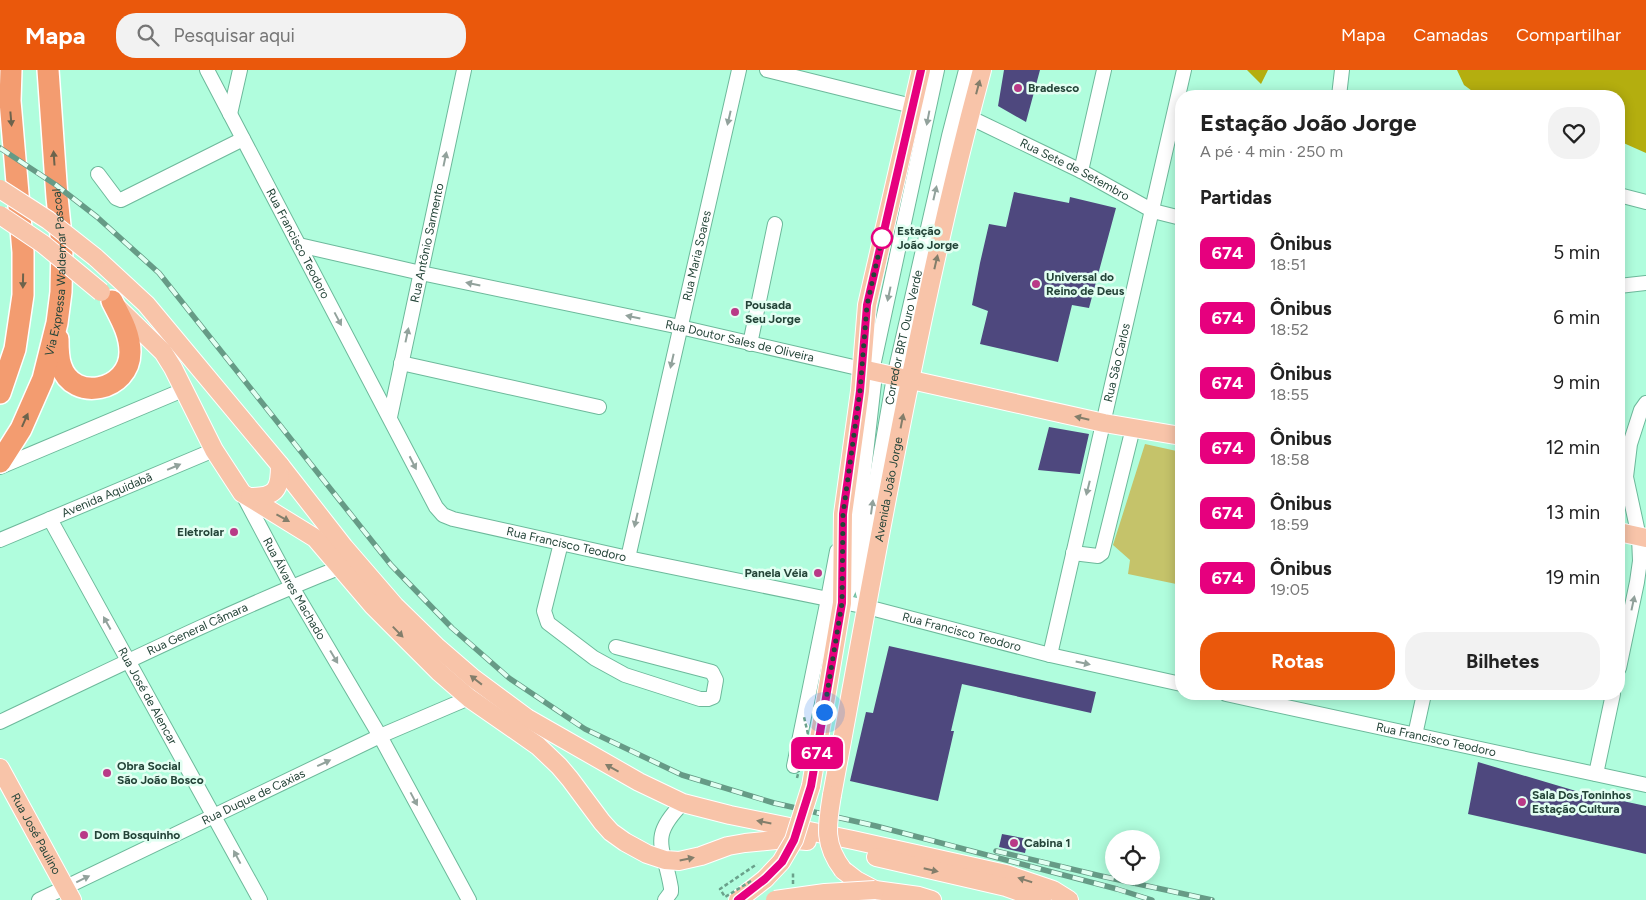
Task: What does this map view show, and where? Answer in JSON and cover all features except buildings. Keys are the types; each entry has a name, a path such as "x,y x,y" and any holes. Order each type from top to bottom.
{"highway":[{"path":"0,393 16,349 23,295 23,252 10,101 11,70"},
{"name":"Via Expressa Waldemar Pascoal","path":"0,462 21,429 43,379 57,323 62,245 48,70"},
{"path":"57,323 61,367 69,379 79,386 94,389 108,386 120,378 128,366 130,352 127,334 106,297"}],"main road":[{"path":"738,900 765,879 782,862 794,840 801,777 835,601 843,514 867,378 867,305 921,70"},
{"name":"Avenida João Jorge","path":"875,890 856,880 843,870 831,851 827,836 827,824 867,607 902,378 982,70"},
{"path":"0,189 48,220 95,257 146,304 280,465 344,547 395,606 436,646 473,678 527,718 639,782 683,803 723,814 853,840 1006,874 1052,890 1069,900"},
{"name":"Rua Álvares Machado","path":"0,216 43,244 106,297 163,352 214,450 246,495"},
{"name":"Rua Doutor Sales de Oliveira","path":"867,378 902,378 1104,423 1175,435"},
{"path":"246,495 267,496 276,490 280,477 280,465"},
{"path":"246,495 315,538 373,606 408,642 469,698 538,746 570,779 611,832 636,848 665,860 679,861 701,856 728,846 764,840 786,839 806,841 1006,887 1042,900"},
{"path":"1625,533 1642,537"},
{"name":"Rua José Paulino","path":"0,768 68,894"},
{"path":"776,900 825,892 875,890 919,896 932,900"}],"street":[{"name":"Rua Francisco Teodoro","path":"207,70 436,507 443,515 453,519 628,558 867,607 1050,655 1175,683"},
{"path":"230,114 240,70"},
{"name":"Rua Antônio Sarmento","path":"390,417 464,70"},
{"name":"Rua Maria Soares","path":"628,558 740,70"},
{"path":"767,70 912,106"},
{"name":"Corredor BRT Ouro Verde","path":"835,601 851,585 867,378 937,70"},
{"name":"Corredor BRT Ouro Verde","path":"902,378 949,136 966,70"},
{"path":"1080,171 1104,70"},
{"name":"Rua São Carlos","path":"1181,90 1184,70"},
{"path":"1340,90 1342,70"},
{"name":"Rua Sete de Setembro","path":"969,117 1080,171 1153,211 1175,216"},
{"name":"Rua São Carlos","path":"1050,655 1072,553 1153,211 1175,128"},
{"path":"98,174 116,198 122,200 243,138"},
{"path":"1625,197 1646,202"},
{"path":"750,344 775,224"},
{"name":"Rua Doutor Sales de Oliveira","path":"299,245 420,273 680,327 750,344 867,378"},
{"path":"1625,285 1646,283"},
{"path":"401,363 599,407"},
{"path":"0,467 183,390"},
{"path":"1625,639 1639,571 1642,537 1626,477 1630,444 1641,410 1646,403"},
{"path":"1072,553 1098,556 1102,553 1133,428"},
{"name":"Avenida Aquidabã","path":"0,540 214,450"},
{"name":"Rua Álvares Machado","path":"246,495 292,587 380,736 469,900"},
{"name":"Rua José de Alencar","path":"50,519 260,900"},
{"path":"561,543 544,611 548,623 594,658 625,675 700,699 708,699 713,696 716,680 712,672 616,647"},
{"name":"Rua General Câmara","path":"0,722 292,587 341,568"},
{"path":"801,777 804,716 835,601"},
{"name":"Rua Duque de Caxias","path":"39,900 68,894 214,815 380,736 469,698"},
{"name":"Rua Francisco Teodoro","path":"1265,700 1646,785"},
{"path":"1415,735 1423,700"},
{"path":"1596,774 1612,700"},
{"path":"666,900 671,888 660,841 665,824 683,803"}],"path":[{"path":"801,777 808,734 804,716"},
{"path":"757,877 725,897 720,889 759,862"}],"shaded area":[{"path":"1247,70 1268,70 1261,84"},
{"path":"1457,70 1646,70 1646,153 1625,144 1625,90 1471,90 1464,85"},
{"path":"1145,444 1175,451 1175,584 1128,574 1130,560 1113,545"}],"railway":[{"path":"0,148 56,185 97,217 159,273 391,565 452,628 509,678 585,729 682,775 774,803 876,826 1117,889 1152,900"},
{"path":"996,851 1212,900"}],"bus line":[{"name":"674","path":"738,900 765,879 782,862 794,840 811,786 842,603 843,514 860,391 867,305 921,70"}],"place":[{"name":"Bradesco","path":"1018,88"},
{"name":"Estação João Jorge","path":"882,238"},
{"name":"Universal do Reino de Deus","path":"1036,284"},
{"name":"Pousada Seu Jorge","path":"735,312"},
{"name":"Eletrolar","path":"234,532"},
{"name":"Panela Véia","path":"818,573"},
{"name":"Obra Social São João Bosco","path":"107,773"},
{"name":"Sala Dos Toninhos Estação Cultura","path":"1522,802"},
{"name":"Dom Bosquinho","path":"84,835"},
{"name":"Cabina 1","path":"1014,843"}],"route":[{"path":"824,712 842,603 843,514 860,391 867,305 883,234 882,238"}]}
